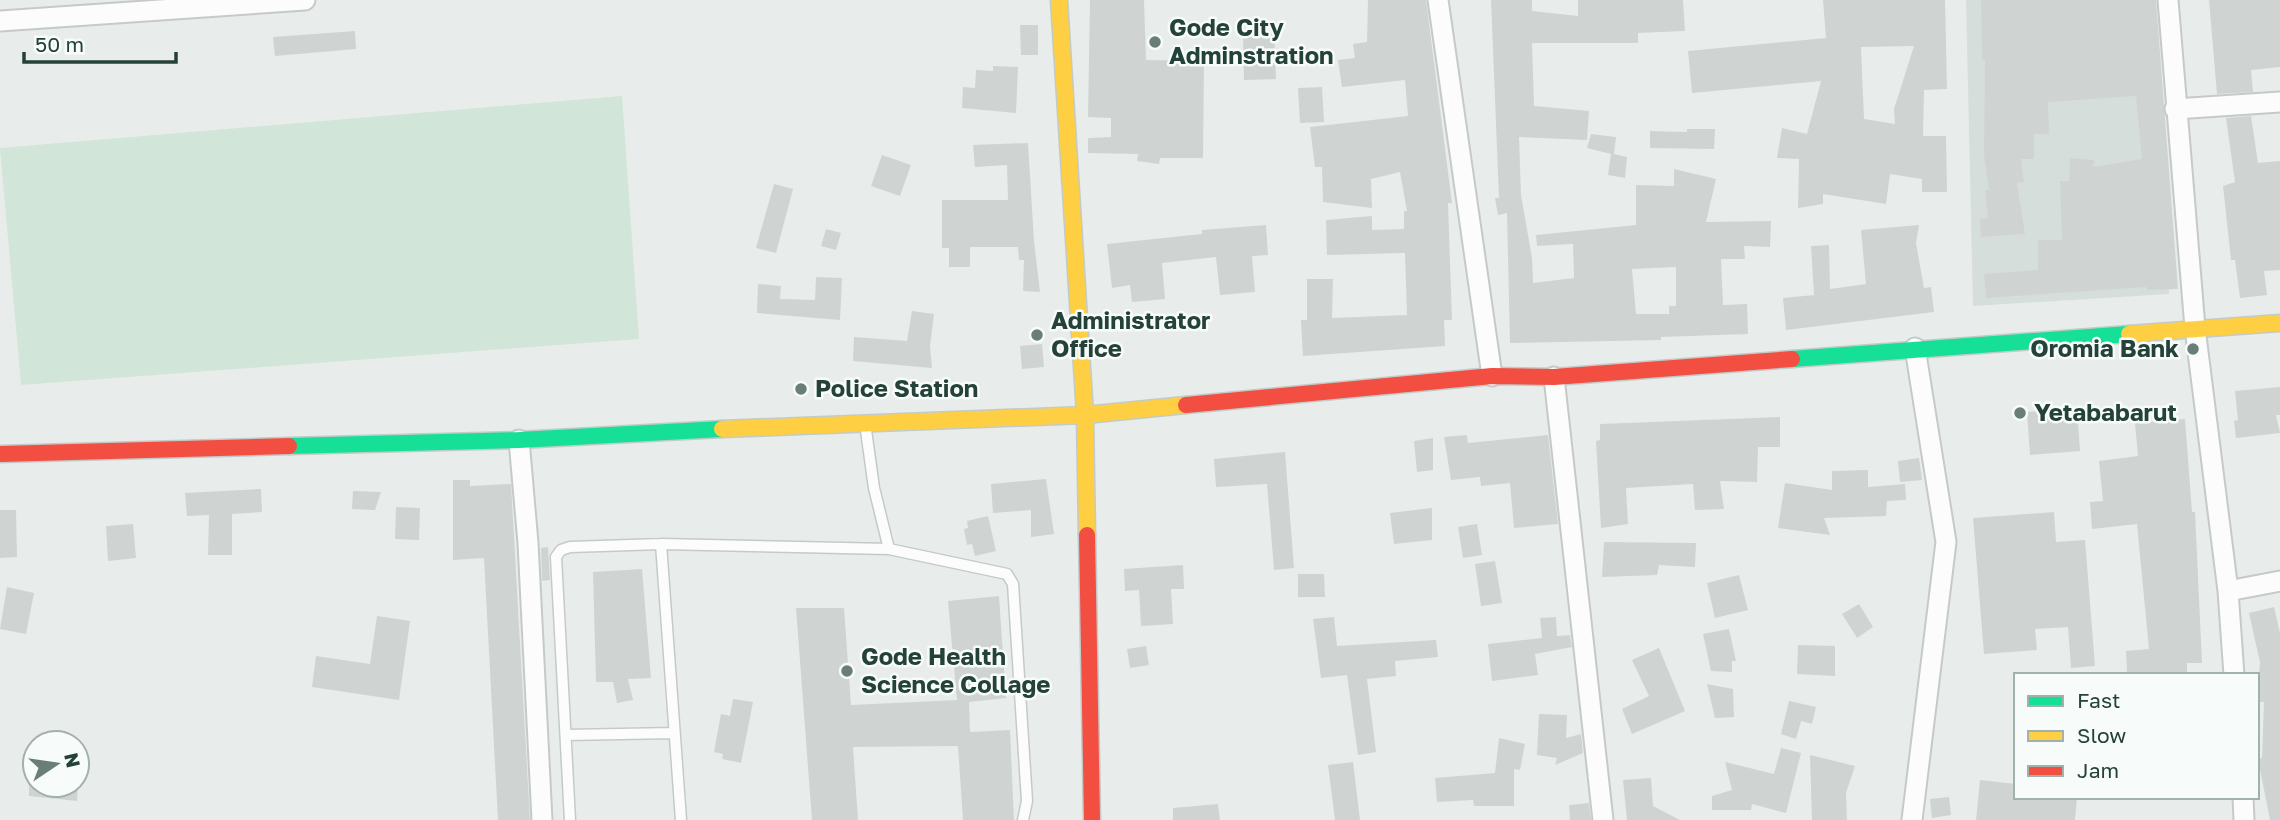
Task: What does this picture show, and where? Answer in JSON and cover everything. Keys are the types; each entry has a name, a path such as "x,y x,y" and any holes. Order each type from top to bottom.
{"street":[{"path":"0,21 137,6 305,0"},
{"path":"1059,0 1085,415 1092,820"},
{"path":"1438,0 1492,376"},
{"path":"2168,0 2195,328 2228,591 2234,673"},
{"path":"2175,109 2280,102"},
{"path":"0,454 519,440 865,421 1085,415 1492,376 1554,377 1915,348 2280,323"},
{"path":"1912,820 1946,542 1915,348"},
{"path":"1554,377 1604,820"},
{"path":"519,440 528,543 542,820"},
{"path":"2228,591 2280,581"},
{"path":"2243,799 2244,820"}],"lane":[{"path":"865,421 874,488 889,549"},
{"path":"661,544 681,820"},
{"path":"570,820 556,557 561,550 570,547 661,544 889,549 1007,574 1013,584 1027,801 1023,820"},
{"path":"566,735 674,733"}],"shaded area":[{"path":"1966,0 2150,0 2169,294 1973,306"}],"green space":[{"path":"622,96 639,339 21,385 0,148"}],"building":[{"path":"1090,0 1144,0 1146,60 1204,61 1203,158 1160,158 1159,164 1137,161 1138,154 1088,153 1088,138 1111,137 1111,118 1088,117"},
{"path":"1368,0 1426,0 1452,203 1448,203 1452,320 1444,320 1445,346 1303,356 1301,320 1307,320 1307,279 1333,279 1332,318 1407,315 1405,253 1327,255 1326,220 1372,216 1372,230 1404,229 1404,211 1407,211 1400,172 1371,179 1372,208 1323,202 1322,167 1315,167 1310,127 1408,116 1405,80 1342,87 1338,60 1355,58 1353,44 1367,42"},
{"path":"1491,0 1532,0 1532,11 1578,16 1578,0 1683,0 1685,31 1638,33 1638,43 1532,43 1534,106 1589,111 1587,140 1519,137 1521,195 1532,258 1533,283 1574,278 1573,244 1537,246 1536,235 1636,225 1636,185 1674,186 1674,169 1716,179 1706,222 1771,221 1770,247 1744,246 1745,259 1721,259 1723,305 1747,304 1748,334 1661,337 1661,340 1510,343 1507,213 1498,215 1495,198 1499,198","holes":["1676,267 1676,306 1669,306 1669,314 1636,314 1632,269"]},
{"path":"1823,0 1945,0 1947,89 1924,90 1923,136 1946,136 1947,192 1922,192 1922,179 1890,174 1886,204 1823,194 1823,204 1798,208 1799,159 1777,158 1782,128 1807,134 1821,81 1692,93 1688,51 1826,38","holes":["1914,46 1894,109 1895,124 1864,119 1861,47"]},
{"path":"1981,0 2156,0 2178,289 2147,290 2146,287 1986,298 1984,274 2038,270 2038,240 2062,240 2060,181 2069,181 2070,158 2094,160 2093,167 2142,159 2136,96 2048,102 2049,134 2034,134 2034,159 2021,159 2024,182 2017,183 2025,234 1981,237 1980,219 1988,218 1985,190 1989,190 1984,155 1985,60 1982,60"},
{"path":"2209,0 2280,0 2280,67 2251,70 2253,92 2217,94"},
{"path":"1020,25 1038,25 1038,55 1021,55"},
{"path":"1274,30 1276,79 1244,80 1243,32"},
{"path":"355,31 356,49 275,56 273,37"},
{"path":"993,66 1018,67 1016,113 962,108 963,87 975,88 976,70 993,71"},
{"path":"1322,87 1324,122 1300,123 1298,88"},
{"path":"2251,116 2258,163 2280,161 2280,270 2264,271 2267,295 2240,298 2235,260 2231,260 2223,186 2235,182 2226,118"},
{"path":"1687,129 1715,129 1714,149 1650,148 1650,131 1687,132"},
{"path":"1591,134 1616,137 1614,154 1627,157 1625,178 1608,175 1611,154 1587,148"},
{"path":"1028,143 1040,292 1023,291 1024,260 1019,260 1018,247 970,247 970,267 949,267 949,248 942,248 942,200 1008,200 1007,165 975,167 973,145"},
{"path":"882,155 911,165 900,196 871,186"},
{"path":"774,184 793,189 776,253 756,248"},
{"path":"1266,225 1268,255 1252,256 1255,292 1220,295 1216,257 1162,263 1165,299 1132,302 1130,285 1112,288 1107,244 1202,234 1202,230"},
{"path":"1919,225 1916,243 1924,288 1931,287 1934,312 1786,330 1783,298 1814,295 1811,246 1829,245 1830,289 1866,284 1861,230"},
{"path":"826,229 841,233 836,250 821,246"},
{"path":"816,277 842,278 840,320 757,313 758,284 781,286 780,299 815,300"},
{"path":"912,311 934,314 930,346 932,368 853,361 854,337 907,341"},
{"path":"1042,344 1044,367 1022,369 1020,346"},
{"path":"2280,387 2280,415 2276,415 2280,433 2236,438 2234,421 2238,420 2235,391"},
{"path":"2077,408 2080,451 2030,455 2027,412"},
{"path":"1780,417 1780,447 1758,447 1757,482 1720,481 1724,509 1695,510 1693,484 1626,488 1628,524 1601,528 1596,441 1600,440 1600,424"},
{"path":"2185,419 2192,512 2195,512 2202,663 2187,663 2187,673 2127,673 2126,651 2149,649 2137,524 2092,529 2090,502 2103,501 2099,461 2138,456 2135,423"},
{"path":"1467,435 1468,443 1548,435 1558,524 1514,528 1510,483 1481,486 1480,477 1451,480 1444,437"},
{"path":"1433,438 1433,470 1417,472 1414,441"},
{"path":"1285,452 1294,568 1274,570 1267,484 1216,487 1214,459"},
{"path":"1919,458 1922,480 1900,482 1898,461"},
{"path":"1868,470 1868,487 1905,484 1906,500 1887,501 1886,516 1824,518 1830,535 1778,528 1785,483 1832,490 1832,471"},
{"path":"1046,479 1054,534 1031,537 1031,510 993,513 991,484"},
{"path":"453,480 470,480 470,486 511,484 530,820 498,820 484,558 453,560"},
{"path":"261,489 262,512 232,514 232,555 208,555 209,515 187,516 185,493"},
{"path":"353,491 381,492 375,510 352,509"},
{"path":"396,507 420,508 419,540 395,539"},
{"path":"1432,508 1432,540 1394,544 1390,513"},
{"path":"0,510 16,510 17,557 0,558"},
{"path":"2054,512 2056,542 2085,540 2095,666 2071,668 2068,627 2035,629 2037,650 1984,654 1973,518"},
{"path":"988,516 996,551 975,556 972,544 967,545 964,529 968,528 967,521"},
{"path":"133,524 136,558 108,561 106,526"},
{"path":"1477,524 1482,555 1463,558 1458,527"},
{"path":"1604,542 1696,543 1695,567 1659,565 1657,575 1602,577"},
{"path":"548,547 550,580 542,581 541,548"},
{"path":"1495,561 1502,603 1481,606 1475,564"},
{"path":"1183,565 1184,589 1171,589 1173,624 1141,626 1139,590 1125,591 1124,569"},
{"path":"642,569 651,678 628,679 633,700 617,703 613,682 596,682 593,572"},
{"path":"1298,574 1324,574 1325,597 1298,597"},
{"path":"1739,575 1748,610 1715,618 1707,583"},
{"path":"7,587 34,593 26,634 0,629"},
{"path":"999,596 1006,698 969,702 970,732 1010,730 1014,820 963,820 958,746 853,747 858,820 812,820 796,608 844,608 851,705 957,700 948,601"},
{"path":"1859,604 1873,627 1857,638 1842,614"},
{"path":"2274,607 2280,633 2280,820 2270,820 2259,764 2259,759 2262,758 2264,702 2259,702 2260,662 2249,613"},
{"path":"377,616 410,621 399,700 312,687 316,656 370,664"},
{"path":"1334,617 1337,646 1436,640 1438,657 1395,661 1396,676 1367,679 1376,752 1358,755 1347,675 1321,678 1313,619"},
{"path":"1556,617 1557,636 1570,635 1572,647 1535,654 1538,675 1492,681 1488,644 1542,638 1540,618"},
{"path":"1729,629 1736,661 1732,661 1732,672 1711,671 1703,634"},
{"path":"1798,645 1835,646 1835,676 1797,674"},
{"path":"1146,646 1149,665 1130,668 1127,649"},
{"path":"1659,648 1685,711 1632,734 1622,709 1649,696 1632,660"},
{"path":"1707,684 1733,689 1734,717 1715,718"},
{"path":"733,699 753,702 741,763 722,759 723,754 714,752 721,714 730,716"},
{"path":"1789,701 1816,707 1812,724 1801,721 1796,739 1781,734"},
{"path":"1539,714 1567,715 1566,738 1581,734 1583,753 1555,765 1557,758 1537,755"},
{"path":"1499,738 1525,744 1520,770 1514,769 1514,806 1474,806 1473,800 1437,802 1435,778 1495,773"},
{"path":"1781,748 1801,753 1786,813 1752,804 1751,810 1712,810 1712,796 1732,790 1725,762 1774,774"},
{"path":"1810,755 1855,766 1846,793 1847,820 1812,820"},
{"path":"1353,762 1360,820 1335,820 1328,765"},
{"path":"1651,778 1653,806 1680,820 1627,820 1623,780"},
{"path":"1980,780 2014,784 2014,799 2077,799 2075,820 1976,820"},
{"path":"1949,797 1951,815 1932,818 1930,799"},
{"path":"1589,803 1591,820 1570,820 1569,805"},
{"path":"1218,804 1220,820 1173,820 1173,808"}],"traffic: fast":[{"path":"1792,359 2129,334"},
{"path":"289,446 519,440 722,429"}],"traffic: slow":[{"path":"1059,0 1085,415 1087,535"},
{"path":"2129,334 2280,323"},
{"path":"722,429 1085,415 1186,405"}],"traffic: jam":[{"path":"1186,405 1492,376 1554,377 1792,359"},
{"path":"0,454 289,446"},
{"path":"1087,535 1092,820"}],"place":[{"name":"Gode City Adminstration","path":"1155,42"},
{"name":"Administrator Office","path":"1037,335"},
{"name":"Oromia Bank","path":"2193,349"},
{"name":"Police Station","path":"801,389"},
{"name":"Yetababarut","path":"2020,413"},
{"name":"Gode Health Science Collage","path":"847,671"}]}
